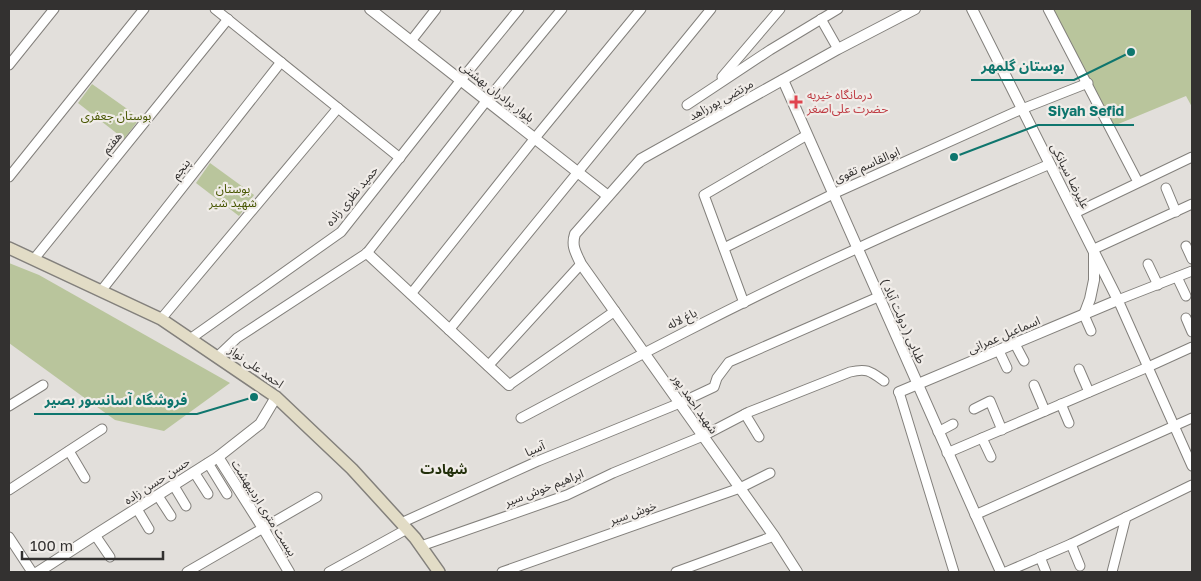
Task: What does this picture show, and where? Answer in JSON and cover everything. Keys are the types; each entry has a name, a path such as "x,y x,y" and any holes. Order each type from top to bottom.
{"main road":[{"name":"احمد علی نواز","path":"9,248 161,320 276,397 352,469 404,526 440,572"}],"street":[{"path":"9,65 54,9"},
{"path":"9,177 144,9"},
{"path":"215,9 400,158"},
{"name":"بلوار برادران بهشتی","path":"370,9 608,196"},
{"path":"411,41 436,9"},
{"name":"حمید نظری زاده","path":"190,339 342,232 519,9"},
{"path":"218,357 237,338 367,253 487,100 562,9"},
{"path":"412,294 535,138 641,9"},
{"path":"449,330 711,9"},
{"path":"715,86 780,9"},
{"path":"686,106 770,50 838,9"},
{"name":"مرتضی پورزاهد","path":"573,249 575,234 641,159 912,9"},
{"name":"علیرضا سیانکی","path":"972,9 1118,300"},
{"path":"1048,9 1138,182"},
{"name":"هفتم","path":"34,260 228,19"},
{"path":"821,19 838,49"},
{"name":"پنجم","path":"101,291 281,62"},
{"name":"طبایی ( دولت آباد )","path":"783,80 1000,572"},
{"name":"ابوالقاسم تقوی","path":"724,248 833,194 1022,109 1088,83"},
{"path":"161,320 338,108"},
{"path":"744,302 704,194 807,135"},
{"path":"1075,213 1192,157"},
{"name":"باغ لاله","path":"522,418 744,302 857,248 1050,164"},
{"path":"1166,188 1176,212"},
{"path":"1091,331 1084,315 1094,280 1094,249 1192,204"},
{"path":"1186,246 1192,259"},
{"name":"شهید احمد پور","path":"573,249 581,264 774,536 797,572"},
{"path":"367,253 509,385 615,311"},
{"path":"488,366 581,264"},
{"path":"1148,264 1158,285"},
{"path":"1192,271 1118,300 1192,466"},
{"path":"1177,277 1186,296"},
{"name":"آسیا","path":"329,572 404,526 538,462 714,387 717,378 728,362 878,297"},
{"name":"اسماعیل عمرانی","path":"899,392 1118,300"},
{"path":"1186,318 1192,332"},
{"path":"1015,344 1024,360"},
{"path":"947,453 1192,347"},
{"path":"999,351 1007,368"},
{"name":"ابراهیم خوش سیر","path":"421,546 567,495 613,473 703,436 745,414 850,372 862,369 884,381"},
{"path":"1079,369 1090,392"},
{"path":"9,406 43,385"},
{"path":"1034,385 1045,411"},
{"path":"899,392 954,572"},
{"name":"حسن حسن زاده","path":"38,572 218,457 260,424 276,397"},
{"path":"974,409 990,402 1002,430"},
{"path":"1061,404 1069,422"},
{"path":"745,414 758,437"},
{"path":"975,516 1192,418"},
{"path":"938,432 953,424"},
{"path":"9,490 102,429"},
{"path":"982,438 991,457"},
{"path":"69,451 85,478"},
{"name":"بیست متری اردیبهشت","path":"218,457 289,572"},
{"path":"208,463 228,494"},
{"path":"194,472 208,494"},
{"name":"خوش سیر","path":"502,572 740,488 770,473"},
{"path":"1006,572 1071,544 1192,485"},
{"path":"174,486 186,506"},
{"path":"158,496 171,516"},
{"path":"187,572 318,497"},
{"path":"137,509 149,529"},
{"path":"1112,572 1126,517"},
{"path":"96,535 110,557"},
{"path":"676,572 774,536"},
{"path":"9,537 32,572"},
{"path":"1071,544 1080,566"},
{"path":"1040,557 1046,572"}],"green space":[{"path":"1046,9 1192,9 1192,107 1186,96 1111,127"},
{"name":"بوستان جعفری","path":"92,84 140,118 124,139 78,103"},
{"name":"بوستان شهید شیر","path":"210,163 254,195 239,216 196,183"},
{"path":"9,263 39,275 230,383 164,431 115,420 9,343"}],"place":[{"name":"بوستان گلمهر","path":"1131,52"},
{"name":"درمانگاه خیریه حضرت علی‌اصغر","path":"796,102"},
{"name":"Siyah Sefid","path":"954,157"},
{"name":"فروشگاه آسانسور بصیر","path":"254,397"}],"district":[{"name":"شهادت","path":"444,469"}]}
